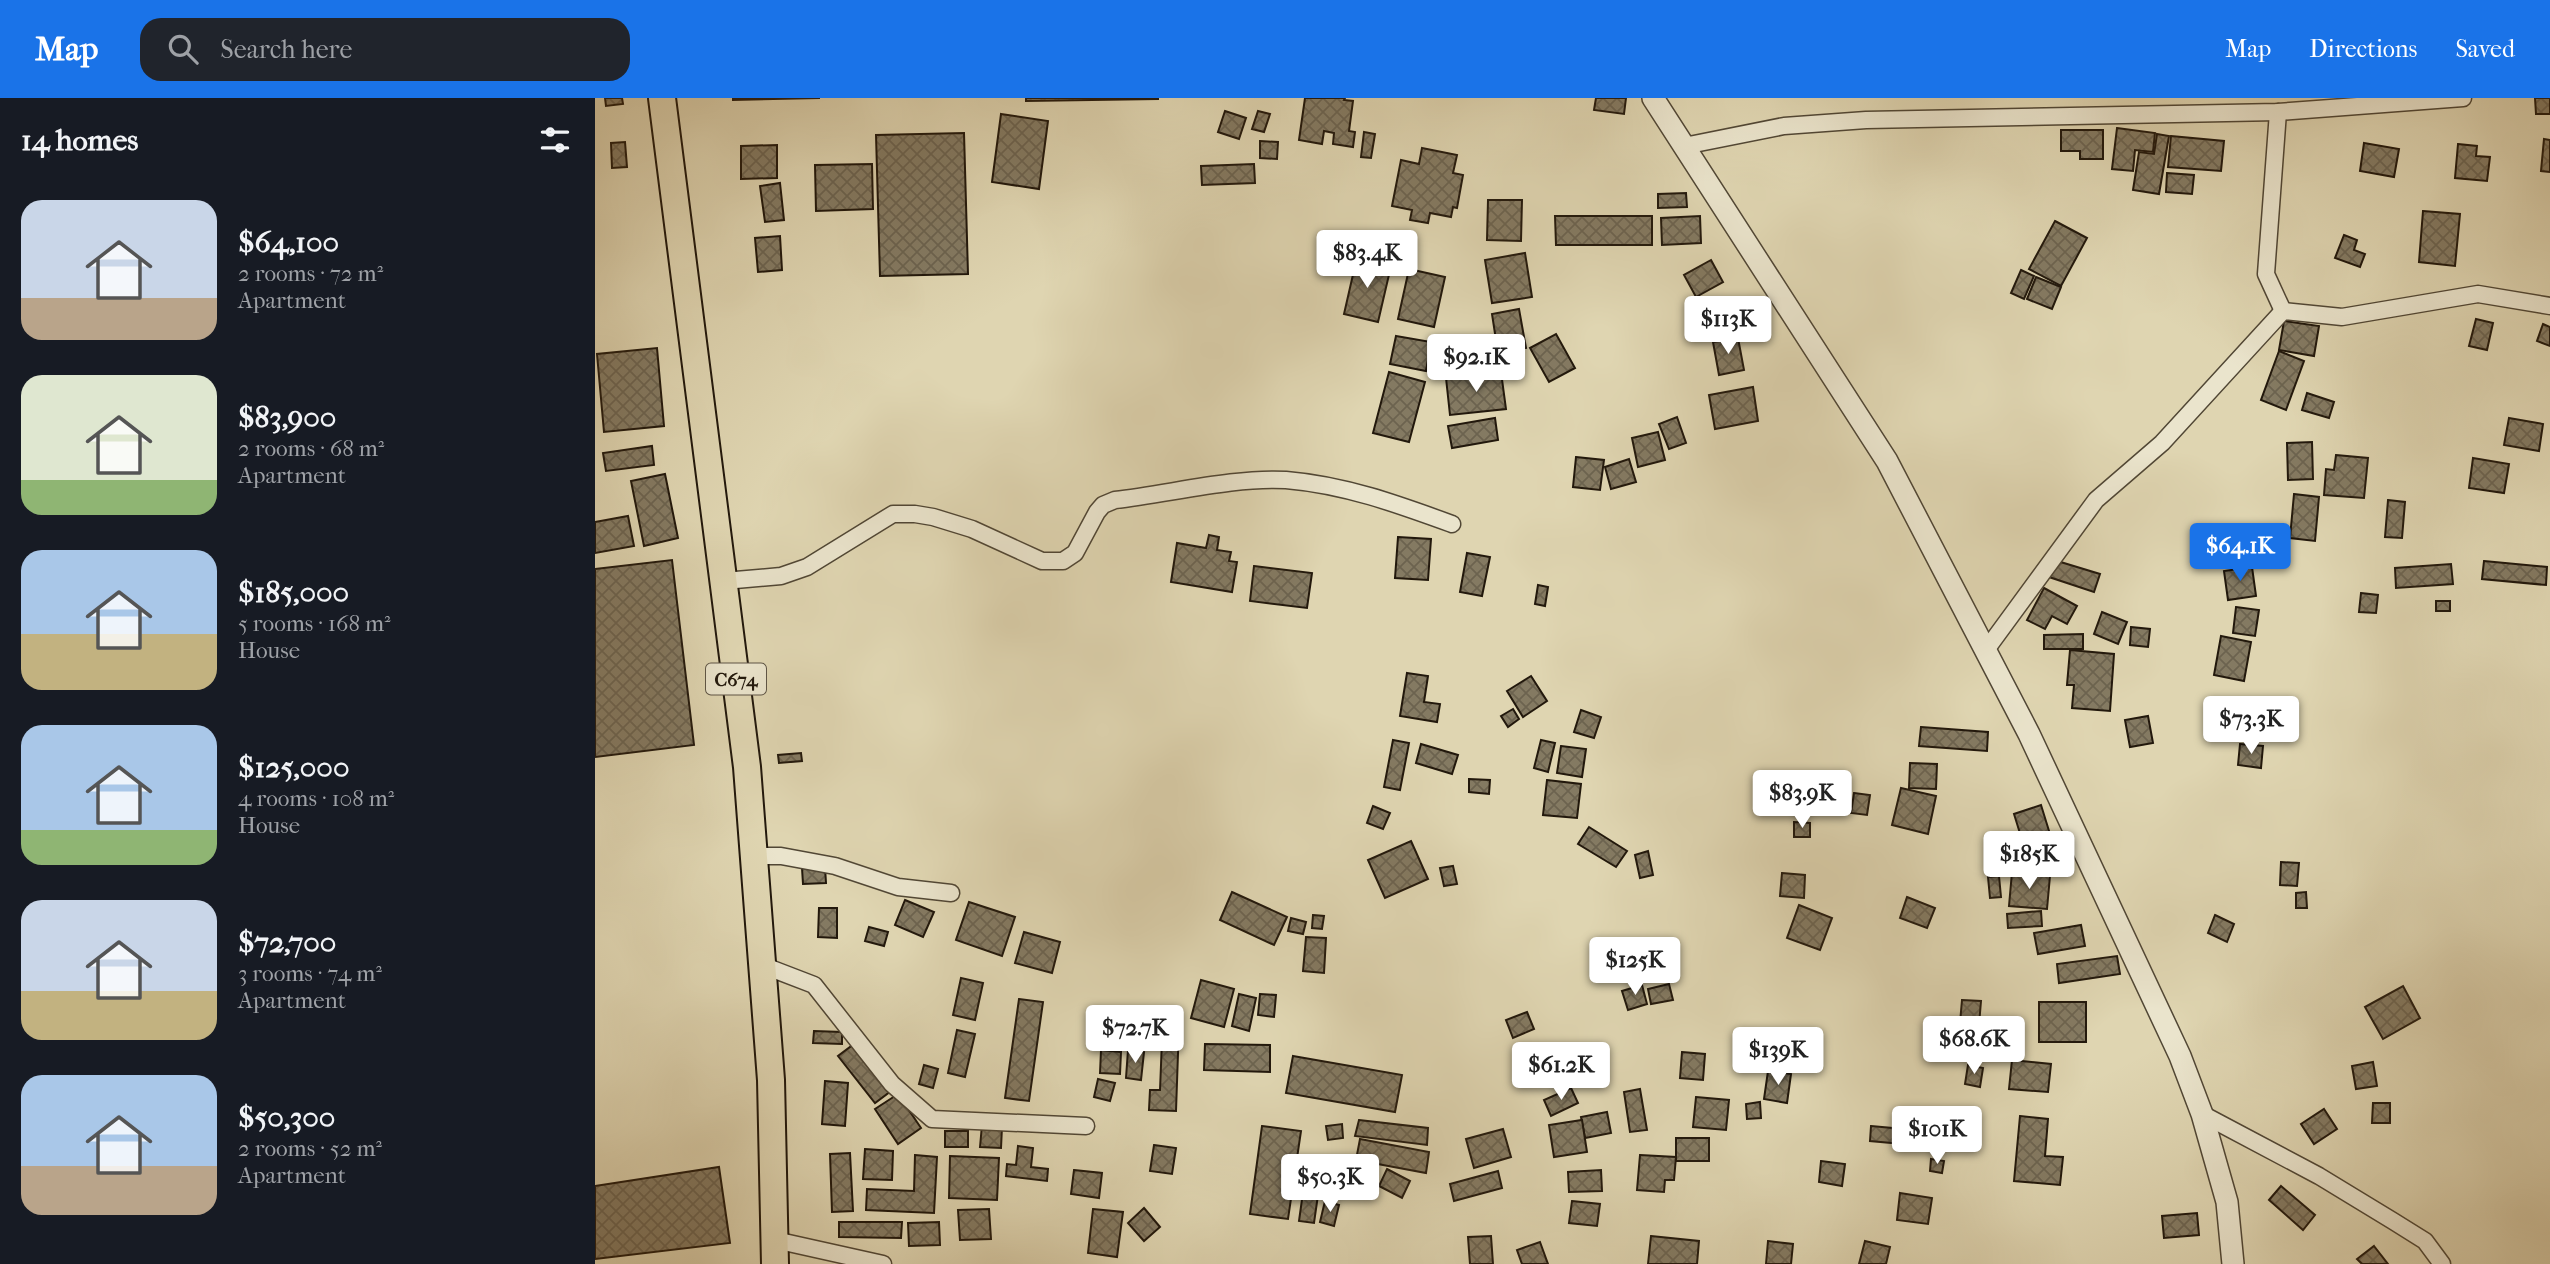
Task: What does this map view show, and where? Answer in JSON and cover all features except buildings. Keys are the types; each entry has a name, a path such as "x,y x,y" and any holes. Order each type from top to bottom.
{"main road":[{"name":"C674","path":"662,98 747,766 771,1080 775,1252"}],"street":[{"path":"1653,98 1887,461 2029,734 2181,1056 2202,1114 2227,1202 2233,1264"},
{"path":"1684,146 1784,126 1866,121 2278,111 2463,98"},
{"path":"2278,111 2266,274 2283,311"},
{"path":"2283,311 2342,317 2478,294 2550,306"},
{"path":"1986,650 2096,500 2162,443 2283,311"},
{"path":"724,581 781,576 807,568 894,514 933,517 972,529 1042,561 1063,561 1075,553 1103,505 1115,500 1231,483 1283,480 1346,489 1378,497 1452,524"},
{"path":"754,856 781,856 835,866 898,887 951,893"},
{"path":"762,965 814,985 892,1084 932,1119 1086,1126"},
{"path":"2202,1114 2319,1176 2403,1227 2425,1241 2442,1264"},
{"path":"775,1252 883,1264"}]}
